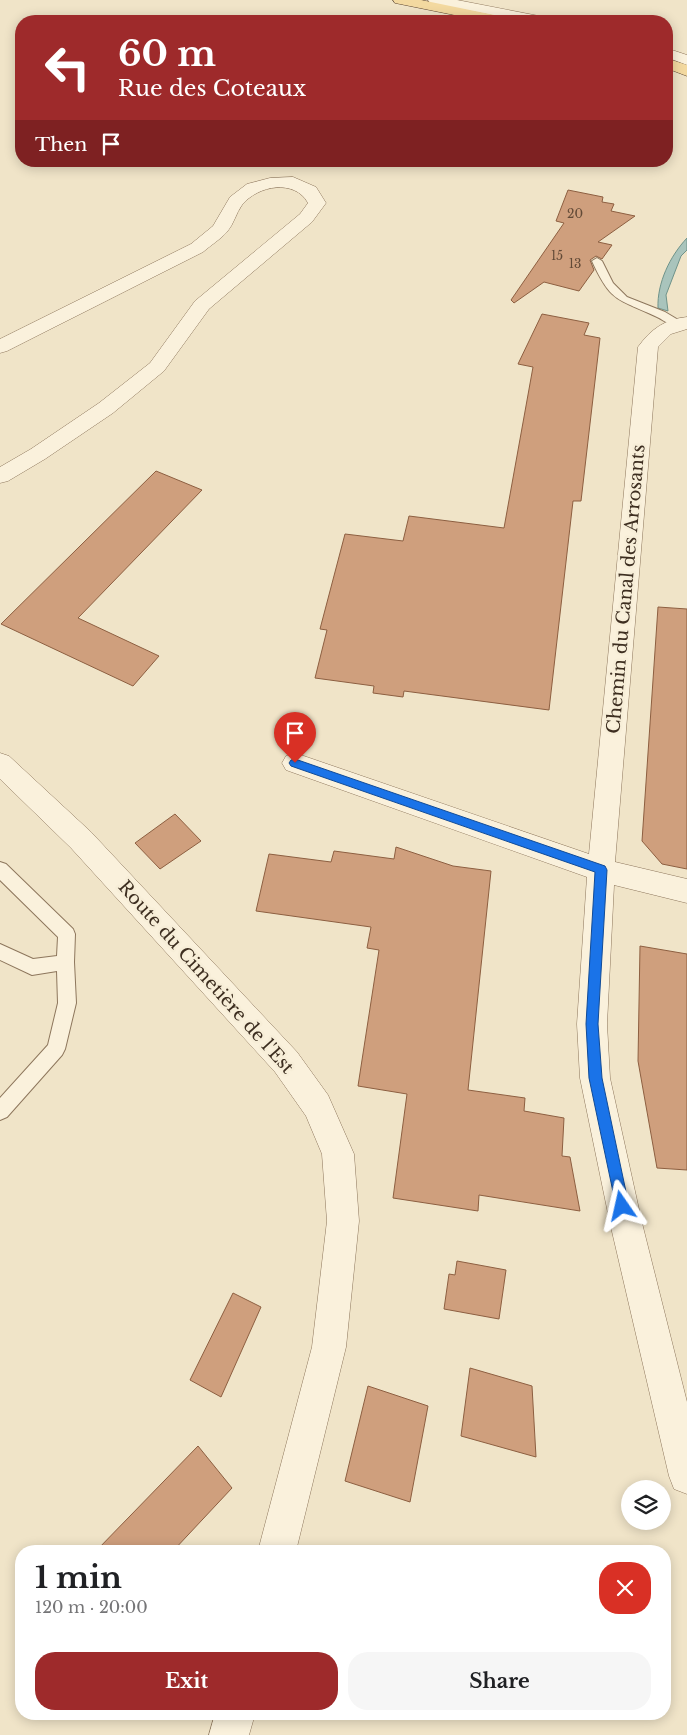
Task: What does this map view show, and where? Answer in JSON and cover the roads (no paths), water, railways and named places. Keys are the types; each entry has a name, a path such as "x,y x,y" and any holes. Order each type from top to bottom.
{"main road":[{"path":"400,0 474,15"},
{"path":"673,65 687,71"}],"street":[{"path":"435,0 513,15"},
{"path":"673,55 687,60"},
{"path":"0,347 197,248 220,229 236,202 253,188 270,183 293,182 310,191 317,203 306,218 202,305 157,367 106,408 38,454 0,476"},
{"name":"Chemin du Canal des Arrosants","path":"682,323 656,334 648,347 601,870 592,1024 596,1078 626,1223 687,1476"},
{"name":"Route du Cimetière de l'Est","path":"0,763 81,840 286,1062 317,1106 338,1154 343,1221 329,1347 279,1545"},
{"path":"295,763 601,870 687,891"},
{"path":"230,1735 234,1720"}],"lane":[{"path":"596,261 608,284 624,299 682,323"},
{"path":"0,869 67,934 65,962 67,1003 56,1049 0,1111"},
{"path":"0,952 32,967 65,962"}],"water":[{"path":"687,238 687,250 681,256 666,295 668,311 658,308 660,289 666,270 675,253"}]}
